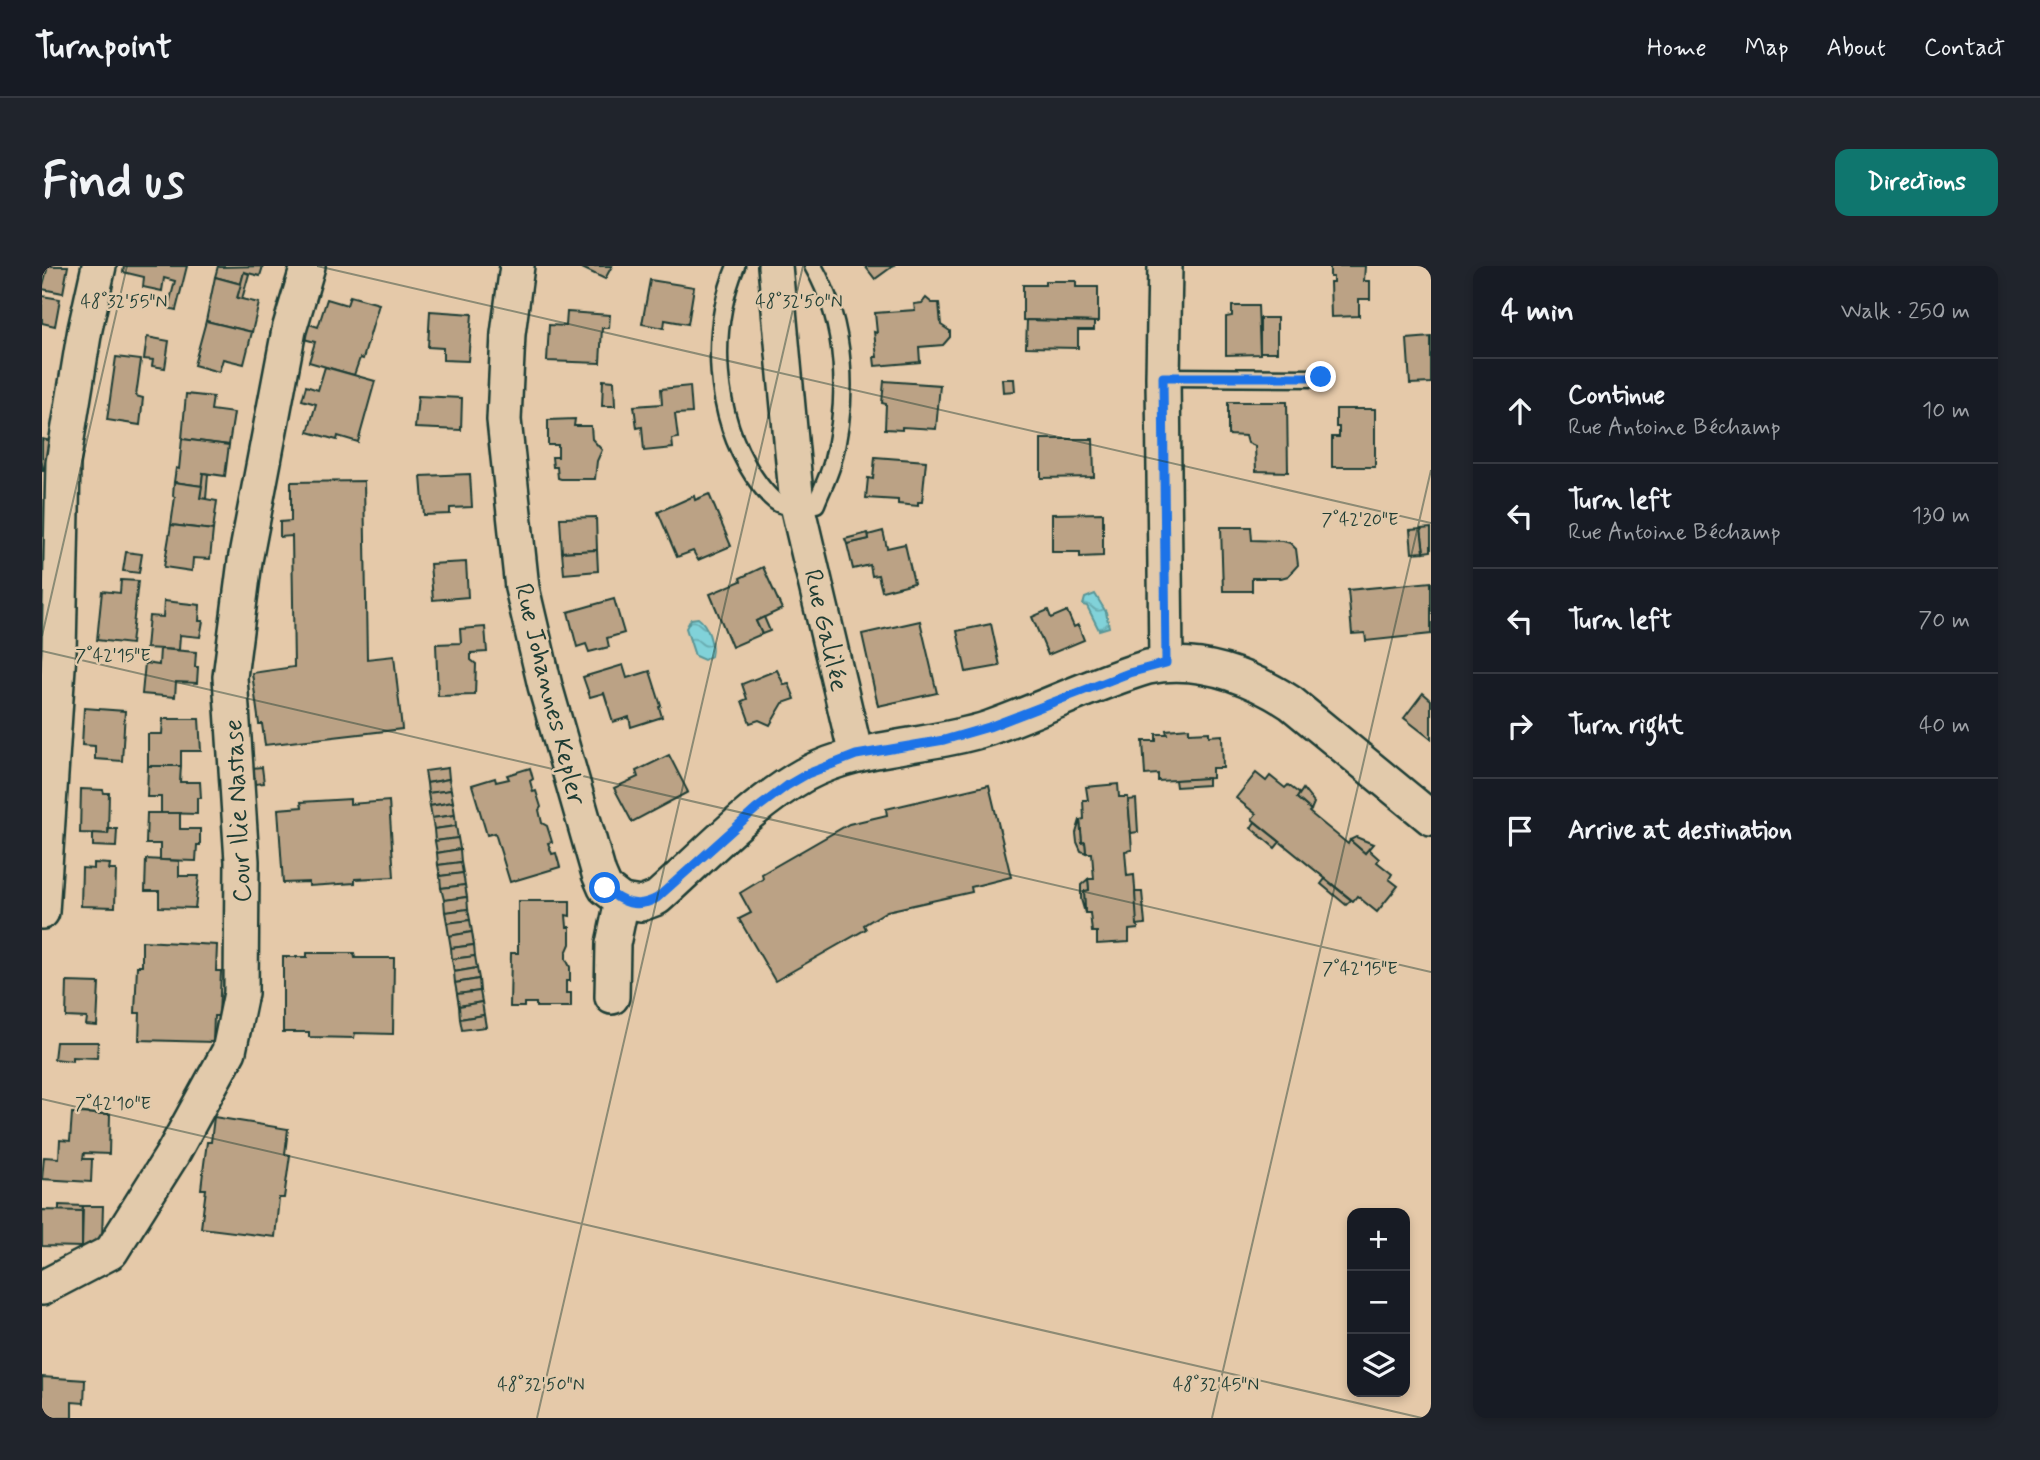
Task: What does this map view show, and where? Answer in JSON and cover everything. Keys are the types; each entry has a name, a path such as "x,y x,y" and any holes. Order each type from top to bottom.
{"street":[{"path":"42,912 59,652 63,463 85,329 99,266"},
{"name":"Cour Ilie Nastase","path":"42,1287 111,1252 172,1155 229,1051 241,993 242,953 242,861 230,677 245,561 289,330 308,266"},
{"name":"Rue Johannes Kepler","path":"517,266 508,334 504,420 522,588 545,686 599,874 605,888 622,901"},
{"name":"Rue Galilée","path":"775,266 797,505 856,755"},
{"path":"1165,266 1163,377 1166,663"},
{"path":"612,997 613,944 622,901 641,905 657,898 756,809 788,785 807,774 856,755 944,740 989,727 1129,673 1166,663 1200,665 1228,671 1269,689 1291,703 1431,818"}],"lane":[{"path":"736,266 720,321 719,359 726,405 743,460 761,488 779,504 797,505 816,504 831,467 844,400 839,338 828,301 813,266"},
{"path":"1163,377 1321,377"}],"water":[{"path":"1095,594 1106,612 1109,627 1099,630 1087,606 1083,605 1085,598"},
{"path":"698,618 707,630 712,646 711,656 704,660 695,656 686,628 691,619"}],"building":[{"path":"48,266 68,266 63,293 42,289"},
{"path":"124,266 187,266 176,310 168,308 175,281 164,278 162,291 143,287 144,277 123,272"},
{"path":"218,266 263,266 260,276 244,272 241,284 215,277"},
{"path":"578,266 612,266 605,279"},
{"path":"865,266 893,266 875,279"},
{"path":"1330,266 1365,266 1364,281 1370,281 1370,299 1359,299 1359,316 1331,317 1330,282 1333,282 1333,277 1330,277"},
{"path":"244,272 249,274 242,299 237,298"},
{"path":"215,277 241,284 237,298 259,303 252,332 206,321"},
{"path":"650,280 694,287 688,324 665,320 664,328 642,324"},
{"path":"1045,281 1076,281 1076,287 1098,287 1098,322 1023,320 1023,285 1045,285"},
{"path":"42,296 60,299 55,326 42,323"},
{"path":"350,296 379,304 363,359 360,358 354,375 309,362 315,342 304,339 309,324 318,327 327,299 347,305"},
{"path":"926,298 932,303 939,303 941,325 950,331 950,337 943,345 919,347 920,362 875,366 875,313 915,310 914,304 922,303"},
{"path":"1232,306 1258,306 1260,354 1226,355 1226,317 1232,316"},
{"path":"430,311 472,314 468,361 443,360 443,348 428,347"},
{"path":"567,312 610,315 609,328 602,328 600,363 547,361 549,325 566,326"},
{"path":"1260,318 1277,318 1277,352 1260,352"},
{"path":"1027,320 1094,322 1094,330 1078,330 1078,348 1026,347"},
{"path":"206,321 252,332 244,364 223,359 219,372 194,365"},
{"path":"147,337 169,341 165,368 152,366 153,360 144,359"},
{"path":"1431,337 1431,383 1410,384 1407,339"},
{"path":"116,357 141,360 136,396 143,398 140,425 107,420"},
{"path":"325,367 375,381 358,442 338,436 337,440 308,432 316,404 302,400 306,386 318,390"},
{"path":"1002,379 1014,379 1015,391 1003,392"},
{"path":"603,380 614,381 615,406 602,406"},
{"path":"884,381 940,385 936,429 885,429 886,404 882,403"},
{"path":"690,386 692,413 675,414 678,438 672,439 673,448 644,451 642,427 637,428 634,406 662,404 661,389"},
{"path":"186,394 213,397 211,410 234,413 229,445 182,439"},
{"path":"418,396 462,398 461,430 415,428"},
{"path":"1228,402 1287,402 1288,472 1256,471 1255,446 1248,443 1246,436 1228,435"},
{"path":"1336,409 1375,409 1375,467 1332,467 1332,437 1339,437"},
{"path":"575,419 574,426 591,426 592,439 602,450 597,461 595,479 561,479 558,478 557,467 553,467 552,457 558,457 558,445 548,445 548,420"},
{"path":"42,439 51,441 43,471 42,471"},
{"path":"182,439 229,445 225,476 203,473 202,486 174,482 176,468 179,469"},
{"path":"1041,439 1093,439 1094,477 1041,478"},
{"path":"875,457 926,461 922,502 918,502 918,506 898,504 898,500 866,498 868,478 873,479"},
{"path":"203,473 208,474 206,499 200,498"},
{"path":"470,474 472,507 450,508 450,514 424,515 421,476"},
{"path":"364,481 367,659 394,656 402,729 265,745 262,724 259,724 252,673 294,667 292,536 280,537 280,522 291,521 291,482"},
{"path":"174,482 202,486 200,498 217,501 213,530 171,525"},
{"path":"709,494 731,546 698,560 693,551 677,557 658,512 694,496 695,500"},
{"path":"1103,513 1103,556 1080,557 1080,552 1052,552 1052,514"},
{"path":"596,517 597,550 562,552 560,518"},
{"path":"171,525 213,530 210,559 193,558 192,571 164,567"},
{"path":"1221,527 1251,527 1252,540 1290,543 1296,549 1298,565 1288,576 1281,578 1252,578 1252,591 1223,591"},
{"path":"1431,528 1431,551 1424,552 1421,529"},
{"path":"1421,529 1424,552 1412,553 1410,530"},
{"path":"883,531 887,548 905,544 914,583 882,591 878,575 872,576 870,565 853,569 847,544 869,539 868,535"},
{"path":"868,533 869,539 847,544 845,539"},
{"path":"597,550 598,571 564,574 562,552"},
{"path":"126,552 142,554 139,573 123,571"},
{"path":"466,562 468,597 433,600 430,564"},
{"path":"763,567 782,609 756,621 762,634 732,647 710,594 741,581 740,578"},
{"path":"121,580 138,581 131,644 97,640 102,591 120,593"},
{"path":"1431,582 1431,634 1366,641 1365,633 1352,634 1348,590"},
{"path":"614,599 624,633 607,638 609,647 589,652 586,644 577,647 568,612"},
{"path":"164,601 200,605 199,621 203,621 200,637 180,635 179,650 146,648 149,616 163,617"},
{"path":"1048,610 1051,618 1067,611 1074,627 1078,625 1084,640 1048,655 1032,617"},
{"path":"764,617 770,631 762,634 756,621"},
{"path":"920,621 937,693 878,706 862,634"},
{"path":"991,624 1000,666 966,672 957,631"},
{"path":"485,627 487,652 471,653 471,660 476,664 475,695 438,696 436,644 461,643 460,629"},
{"path":"160,649 196,652 197,683 176,682 175,697 142,694 145,663 159,665"},
{"path":"623,665 627,678 650,671 662,717 631,727 629,717 613,722 604,693 590,697 583,677"},
{"path":"777,670 784,685 789,684 795,699 783,703 770,725 759,720 750,723 742,701 747,699 742,684"},
{"path":"1423,693 1431,700 1431,739 1404,718"},
{"path":"84,708 125,711 122,761 95,759 95,746 82,745"},
{"path":"163,719 199,719 201,751 181,751 181,766 148,766 148,734 162,734"},
{"path":"1189,728 1189,733 1209,732 1209,736 1222,735 1223,768 1212,768 1212,778 1158,781 1158,774 1145,775 1143,741 1156,741 1156,734 1167,734 1166,730"},
{"path":"669,755 688,792 632,822 614,788 638,777 636,771"},
{"path":"148,766 181,766 180,782 200,782 201,798 197,798 197,814 161,813 161,797 147,797"},
{"path":"262,767 264,783 255,784 252,768"},
{"path":"448,768 449,779 427,783 425,771"},
{"path":"530,768 533,779 530,781 541,807 539,810 542,823 547,826 552,842 548,843 552,854 556,853 560,867 510,882 495,833 487,835 472,785 495,778 496,782 509,779 507,775"},
{"path":"1256,773 1266,781 1270,776 1285,788 1288,785 1300,794 1297,798 1311,810 1309,812 1348,844 1350,840 1365,853 1368,849 1379,859 1377,862 1392,874 1389,879 1398,886 1377,912 1357,896 1353,901 1252,819 1256,814 1236,798"},
{"path":"1208,778 1208,785 1176,787 1175,780"},
{"path":"449,779 451,790 428,793 427,783"},
{"path":"1118,784 1119,797 1128,797 1132,850 1125,851 1127,876 1134,875 1138,929 1129,930 1129,942 1097,944 1097,932 1092,932 1090,913 1085,913 1084,891 1089,890 1088,879 1094,879 1092,853 1086,853 1085,842 1082,843 1080,820 1084,819 1083,800 1088,800 1086,787"},
{"path":"989,785 1011,877 971,887 972,892 887,911 864,925 866,929 775,981 739,919 751,913 740,893 763,879 762,874 849,824 887,815 886,809"},
{"path":"81,789 103,790 104,793 109,793 108,834 80,833"},
{"path":"1303,789 1314,803 1311,810 1297,798"},
{"path":"451,790 453,802 430,806 428,793"},
{"path":"350,799 350,804 389,801 394,877 355,879 355,883 309,886 309,882 283,883 278,809 302,807 301,802"},
{"path":"1136,799 1138,832 1131,833 1128,800"},
{"path":"453,802 455,815 432,818 430,806"},
{"path":"147,813 180,813 180,829 200,829 196,861 160,860 160,844 146,844"},
{"path":"455,815 456,826 434,829 432,818"},
{"path":"1080,820 1082,843 1085,842 1086,853 1081,851 1077,842 1076,833"},
{"path":"1255,822 1280,842 1275,848 1251,828"},
{"path":"456,826 458,838 435,841 434,829"},
{"path":"109,829 117,829 116,847 93,846 93,833 108,834"},
{"path":"1356,837 1373,844 1365,853 1350,840"},
{"path":"458,838 460,849 437,853 435,841"},
{"path":"460,849 461,862 438,865 437,853"},
{"path":"146,859 179,861 179,876 199,876 195,908 159,907 159,891 145,891"},
{"path":"461,862 463,873 440,876 438,865"},
{"path":"94,863 110,864 109,870 116,870 115,907 81,906 82,868 94,869"},
{"path":"463,873 465,885 441,888 440,876"},
{"path":"1088,879 1089,890 1084,891 1085,913 1081,885"},
{"path":"1325,879 1351,900 1346,905 1321,884"},
{"path":"465,885 467,897 444,900 441,888"},
{"path":"1135,892 1142,892 1145,924 1137,925"},
{"path":"467,897 468,909 445,912 444,900"},
{"path":"518,901 570,901 570,916 566,915 567,927 570,927 570,944 566,959 570,967 570,981 566,981 566,993 571,993 571,1007 536,1007 536,1003 524,1003 524,1007 510,1007 511,953 518,953"},
{"path":"468,909 470,920 447,923 445,912"},
{"path":"470,920 472,932 449,936 447,923"},
{"path":"472,932 474,945 451,948 449,936"},
{"path":"142,941 217,945 216,971 221,971 219,1016 214,1016 213,1042 139,1040 140,1013 135,1013 137,966 142,966"},
{"path":"474,945 475,956 452,959 451,948"},
{"path":"307,953 354,953 355,958 394,958 393,1034 355,1033 354,1038 309,1037 309,1032 283,1032 283,957 307,957"},
{"path":"475,956 477,968 454,972 452,959"},
{"path":"477,968 479,979 455,983 454,972"},
{"path":"479,979 480,991 457,994 455,983"},
{"path":"67,982 99,983 97,1026 86,1025 87,1018 66,1017"},
{"path":"480,991 482,1002 459,1006 457,994"},
{"path":"482,1002 484,1015 460,1019 459,1006"},
{"path":"484,1015 486,1027 462,1030 460,1019"},
{"path":"56,1042 98,1042 97,1058 72,1057 72,1061 54,1059"},
{"path":"72,1113 110,1114 109,1154 84,1153 83,1159 92,1159 91,1182 42,1179 44,1157 59,1158 60,1140 70,1141"},
{"path":"214,1117 288,1129 285,1154 290,1155 284,1198 279,1198 275,1237 201,1228 206,1189 201,1189 207,1142 211,1142"},
{"path":"59,1205 83,1206 82,1211 59,1211"},
{"path":"83,1206 103,1206 102,1238 82,1247"},
{"path":"42,1210 82,1211 82,1247 42,1246"},
{"path":"42,1377 85,1380 84,1403 72,1402 72,1418 42,1418"}],"route":[{"path":"605,888 622,901 641,905 649,903 772,796 807,774 830,764 856,755 944,740 989,727 1129,673 1166,663 1163,377 1321,377"}]}
